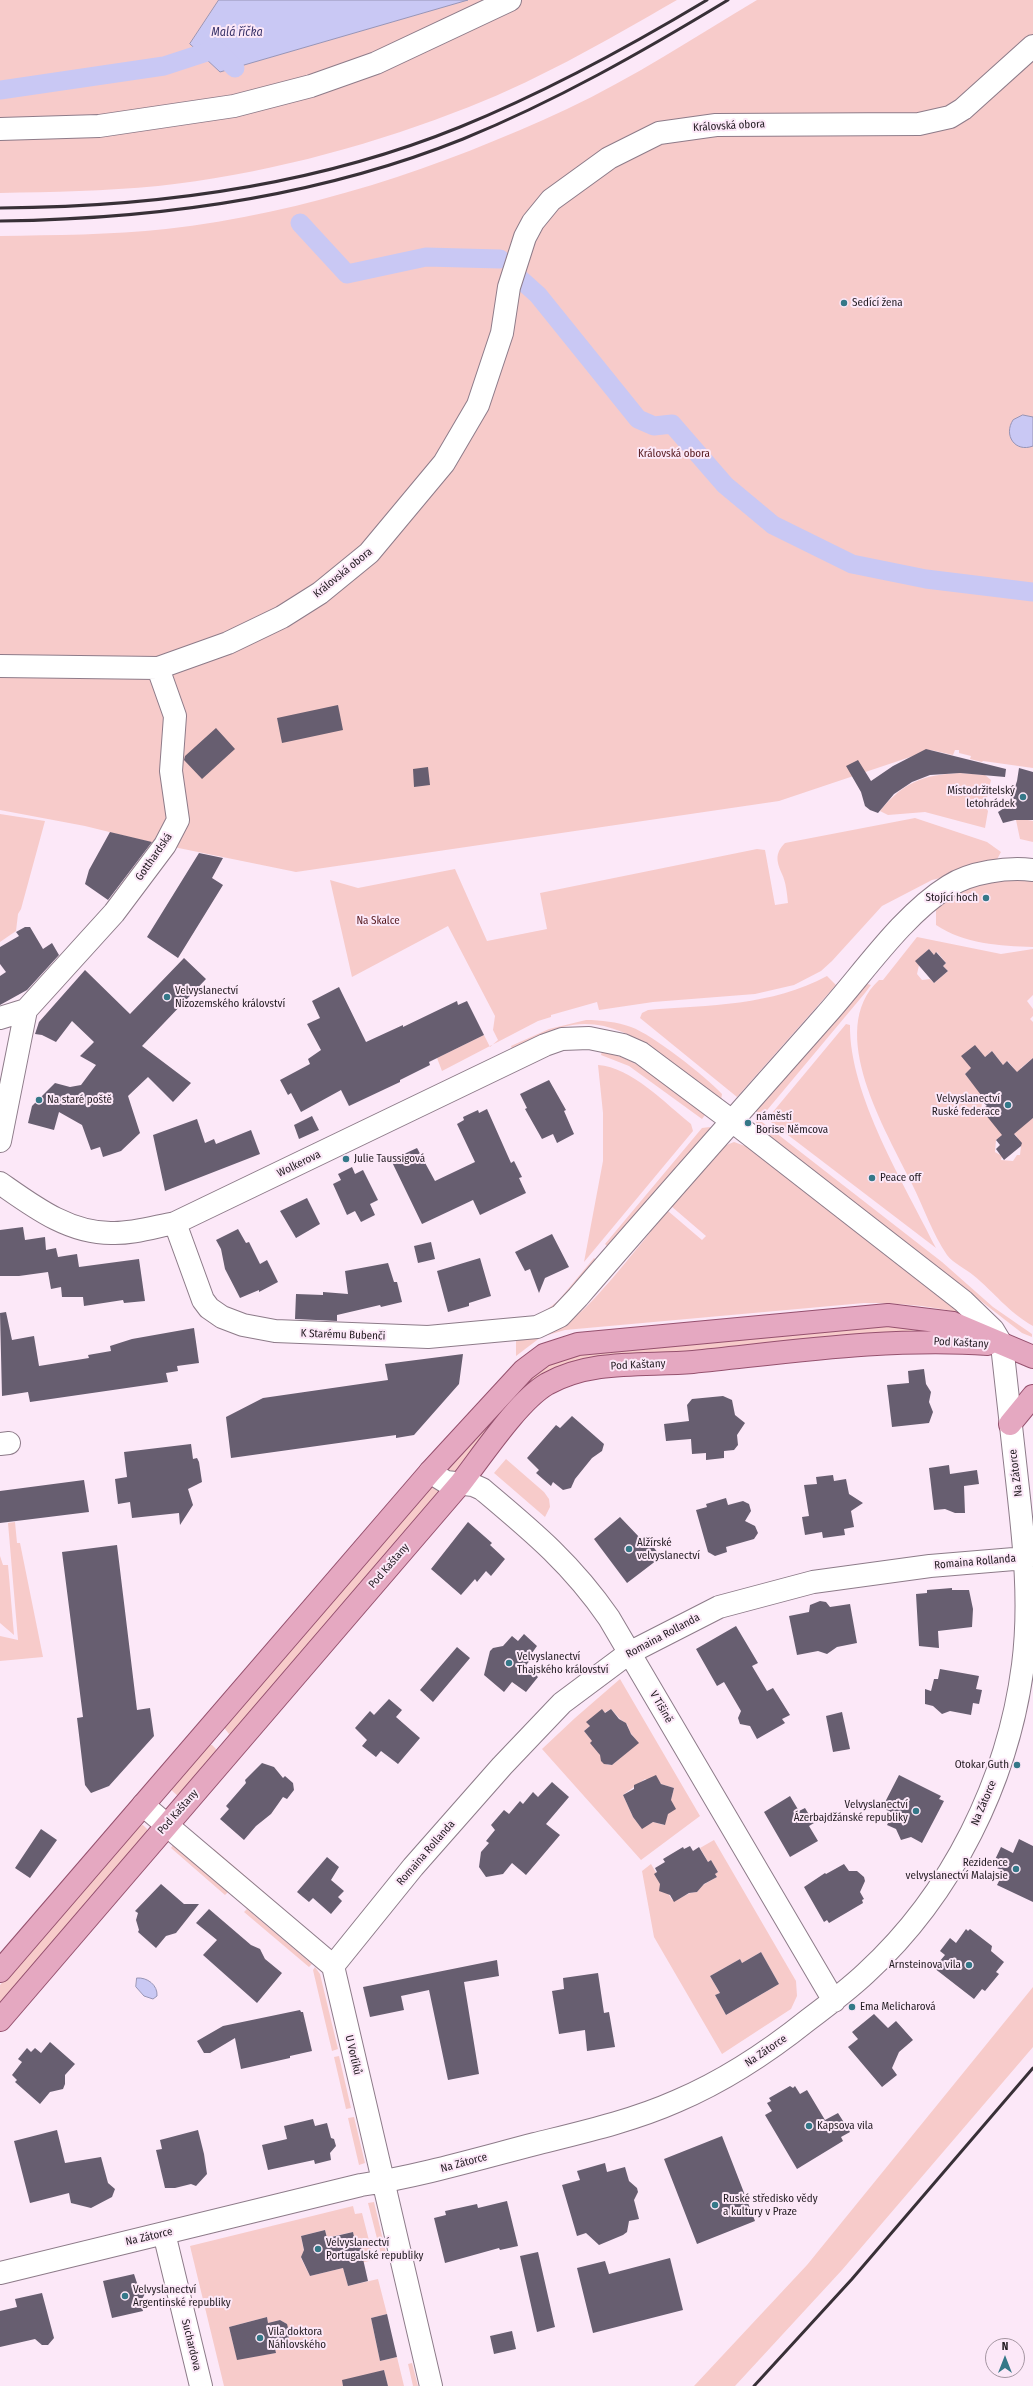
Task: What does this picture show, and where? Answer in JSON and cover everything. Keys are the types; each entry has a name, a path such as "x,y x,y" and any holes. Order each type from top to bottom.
{"main road":[{"name":"Pod Kaštany","path":"0,1971 430,1472 524,1370 544,1355 567,1346 888,1315 953,1323 1002,1345"},
{"name":"Pod Kaštany","path":"0,2020 460,1484 523,1404 536,1392 559,1379 585,1370 902,1342 941,1340 1002,1345"},
{"path":"1002,1345 1033,1356"},
{"path":"1010,1424 1033,1396"}],"street":[{"path":"0,129 99,126 234,106 311,86 376,63 510,0"},
{"name":"Královská obora","path":"0,666 158,668 228,643 282,617 320,593 369,553 444,463 478,405 502,333 509,286 525,237 533,222 550,200 609,158 659,133 716,124 918,124 950,118 963,109 1033,46"},
{"name":"Gotthardská","path":"26,1010 114,912 165,845 178,820 171,771 175,716 158,668"},
{"path":"1002,1345 993,1330 963,1301 732,1121 862,974 902,926 936,895 960,880 973,876 1020,868 1033,870"},
{"path":"0,1018 26,1010 0,1141"},
{"name":"Wolkerova","path":"0,1183 45,1213 82,1229 111,1234 175,1223 526,1052 562,1039 578,1037 597,1039 623,1045 641,1053 732,1121"},
{"name":"K Starému Bubenči","path":"175,1223 203,1300 209,1308 222,1317 243,1325 301,1334 428,1337 537,1327 554,1320 568,1309 718,1135 732,1121"},
{"name":"Na Zátorce","path":"0,2273 361,2185 402,2179 636,2118 717,2082 753,2060 788,2036 834,2001 867,1973 917,1917 959,1856 976,1822 1002,1758 1017,1703 1026,1628 1028,1590 1026,1558 1002,1345"},
{"name":"V Tišině","path":"430,1472 446,1482 482,1489 545,1542 576,1574 592,1594 629,1653 834,2001"},
{"name":"Romaina Rollanda","path":"333,1966 413,1866 502,1766 562,1703 629,1653 719,1607 813,1582 930,1566 1026,1558"},
{"path":"143,1805 333,1966"},
{"name":"U Vorlíků","path":"333,1966 431,2386"},
{"name":"Suchardova","path":"164,2233 201,2386"}],"green space":[{"path":"0,0 219,0 190,44 220,72 468,0 677,0 595,47 511,89 453,113 345,149 270,168 158,186 59,192 0,193"},
{"name":"Královská obora","path":"757,0 1033,0 1033,768 982,762 970,759 971,756 959,753 959,750 955,750 953,755 931,750 779,801 296,872 154,843 85,826 0,810 0,236 104,234 166,229 218,222 321,200 371,185 421,169 470,150 567,109 640,71"},
{"path":"960,773 985,775 991,780 985,806 988,811 985,828 925,812 888,815 880,811 897,793 915,782 924,778"},
{"path":"0,814 45,821 21,909 18,914 16,931 0,942"},
{"name":"Na Skalce","path":"915,818 987,842 1001,852 994,865 932,880 882,906 821,971 794,985 755,994 653,1002 599,1010 597,1002 551,1015 551,1017 538,1021 493,1045 498,1040 493,1030 495,1016 448,926 352,977 330,880 358,888 455,869 487,941 547,929 540,893 757,849 765,850 775,905 788,903 778,858 779,851 785,843"},
{"path":"1018,818 1033,821 1033,842 1020,839 1016,820"},
{"path":"996,879 1033,880 1033,947 983,943 958,936 936,925 936,909 958,890"},
{"path":"917,937 1001,954 1033,949 1033,995 1027,1001 1033,1009 1033,1016 1030,1019 1033,1022 1033,1058 1021,1068 1022,1070 1018,1074 1008,1061 1003,1065 992,1051 965,1074 983,1096 981,1110 1004,1134 996,1140 995,1152 1002,1156 1001,1160 1013,1161 1017,1155 1020,1155 1021,1146 1016,1135 1011,1134 1033,1118 1033,1326 1016,1314 981,1282 947,1255 933,1230 876,1110 866,1082 859,1053 857,1026 864,1001 879,980 883,980","holes":["929,949 934,955 937,952 946,963 943,966 948,971 934,983 930,979 922,980 917,974 919,965 916,961"]},
{"path":"827,976 836,985 737,1097 640,1018 642,1013 648,1010 717,1005 762,999 806,986"},
{"path":"864,983 871,985 763,1115 756,1111"},
{"path":"586,1020 597,1020 626,1025 641,1031 692,1067 714,1086 722,1094 721,1101 648,1045 628,1034 607,1027 585,1024 563,1027 543,1034 512,1049 511,1046 549,1029"},
{"path":"846,1024 850,1025 852,1052 859,1081 869,1110 895,1168 936,1248 767,1119"},
{"path":"484,1035 490,1046 442,1071 437,1058"},
{"path":"602,1051 645,1069 669,1085 705,1115 702,1119 629,1066 601,1055"},
{"path":"598,1065 610,1067 623,1072 648,1088 691,1124 693,1131 584,1262 603,1161 603,1113"},
{"path":"755,1119 762,1122 942,1262 993,1307 1032,1334 1032,1337 1022,1333 757,1127"},
{"path":"710,1127 709,1132 611,1250 605,1244 702,1128"},
{"path":"734,1142 748,1147 959,1311 956,1312 887,1303 864,1303 565,1330 541,1337 516,1356 516,1334 561,1324 576,1316 589,1305 668,1211 702,1240 706,1236 671,1206 724,1146"},
{"path":"594,1258 600,1263 563,1306 541,1314 558,1301"},
{"path":"870,1322 921,1330 606,1360 574,1366 456,1476 445,1473 446,1466 525,1378 570,1351"},
{"path":"506,1459 544,1492 549,1499 550,1507 545,1517 494,1473"},
{"path":"435,1486 439,1490 439,1495 235,1732 229,1734 225,1729 225,1723 429,1487"},
{"path":"15,1522 17,1543 20,1543 43,1657 0,1661 0,1636 18,1640 8,1523"},
{"path":"0,1556 3,1565 8,1565 14,1635 0,1623"},
{"path":"620,1679 700,1816 641,1860 542,1749","holes":["611,1709 627,1724 630,1732 638,1743 612,1765 608,1765 602,1761 599,1749 584,1731 590,1726 587,1722","656,1776 661,1784 674,1788 664,1825 653,1822 642,1828 633,1817 623,1795 645,1779 648,1780"]},
{"path":"206,1745 212,1745 216,1749 215,1755 179,1797 169,1788"},
{"path":"143,1825 147,1829 147,1834 0,2006 0,1985 137,1826"},
{"path":"714,1840 796,1981 797,1996 791,2009 722,2054 654,1937 642,1871 651,1864 672,1900 676,1900 690,1893 697,1892 703,1885 717,1877 715,1874 718,1872 711,1860 708,1862 700,1848","holes":["761,1952 779,1984 726,2015 715,1995 720,1993 710,1976 740,1959 742,1963"]},
{"path":"173,1845 228,1892 225,1895 171,1848"},
{"path":"214,1849 323,1943 321,1945 212,1852"},
{"path":"247,1909 312,1964 309,1967 244,1912"},
{"path":"315,1967 320,1974 338,2049 332,2051 313,1970"},
{"path":"1033,1987 1033,2047 842,2270 735,2386 694,2386 807,2265"},
{"path":"339,2056 351,2108 346,2109 334,2057"},
{"path":"354,2117 365,2163 359,2165 348,2118"},
{"path":"374,2202 387,2257 382,2258 368,2203"},
{"path":"353,2206 355,2214 362,2213 374,2260 360,2263 361,2246 355,2243 353,2232 334,2236 328,2242 325,2230 301,2236 304,2251 301,2258 310,2276 343,2268 348,2286 378,2279 387,2314 371,2318 380,2361 397,2357 404,2386 388,2386 384,2370 344,2386 224,2386 190,2246","holes":["267,2317 268,2323 280,2320 287,2324 274,2344 276,2353 237,2359 229,2327"]},
{"path":"412,2363 418,2386 413,2386 408,2364"}],"water":[{"name":"Malá říčka","path":"219,0 468,0 220,72 190,44"},
{"path":"1023,415 1033,417 1033,446 1027,448 1016,445 1010,437 1009,431 1013,420"},
{"path":"137,1978 151,1982 156,1988 157,1996 153,1999 144,1996 136,1987"}],"building":[{"path":"338,705 343,730 282,743 277,718"},
{"path":"216,728 235,749 202,779 184,760 185,756"},
{"path":"926,749 1006,769 1005,777 960,773 930,775 912,782 894,794 878,813 865,806 861,792 846,766 858,760 871,781 893,766"},
{"path":"428,767 430,785 414,787 413,769"},
{"name":"Místodržitelský letohrádek","path":"1019,768 1033,772 1033,820 1015,820 1003,823 998,812 1009,805 1017,781"},
{"path":"110,832 152,842 108,900 85,884 89,870"},
{"path":"199,853 223,858 212,878 223,885 178,958 147,937"},
{"path":"25,927 30,927 43,949 52,943 59,955 27,990 0,1005 0,976 6,972 0,964 0,947 19,936 16,932"},
{"path":"929,949 934,955 936,952 946,963 943,966 948,971 934,983 915,961"},
{"path":"184,958 206,979 142,1046 191,1083 173,1102 148,1077 128,1096 140,1133 121,1151 103,1157 100,1147 91,1150 82,1125 59,1112 54,1130 28,1123 32,1106 55,1083 70,1087 81,1085 96,1065 80,1056 94,1042 72,1021 56,1042 42,1035 35,1034 39,1022 85,970 130,1014"},
{"path":"339,987 366,1042 403,1025 403,1027 457,1001 458,1005 467,1001 484,1035 429,1062 430,1065 400,1080 400,1082 349,1106 341,1090 301,1112 291,1093 288,1095 280,1080 310,1064 308,1059 321,1050 307,1024 320,1018 312,1001"},
{"name":"Velvyslanectví Ruské federace","path":"975,1045 985,1057 992,1051 1003,1065 1007,1061 1017,1072 1033,1058 1033,1118 1014,1134 1022,1143 1021,1146 1004,1160 996,1149 1000,1145 996,1140 1002,1135 981,1109 987,1106 982,1101 984,1099 965,1074 971,1068 961,1056"},
{"path":"549,1080 566,1110 564,1111 574,1134 557,1143 553,1134 542,1139 525,1109 527,1108 520,1094"},
{"path":"487,1109 511,1163 514,1161 522,1177 519,1178 526,1193 480,1215 473,1200 422,1224 391,1160 417,1148 435,1181 475,1162 457,1124 464,1120 463,1117 478,1110 479,1113"},
{"path":"312,1116 319,1130 299,1139 294,1125"},
{"path":"197,1119 205,1143 214,1139 216,1144 251,1130 260,1154 165,1191 153,1135"},
{"path":"352,1167 355,1174 363,1170 378,1200 370,1204 375,1215 361,1222 355,1211 347,1215 333,1184 341,1180 338,1174"},
{"path":"307,1198 320,1224 296,1238 280,1211"},
{"path":"23,1227 25,1240 45,1237 46,1250 56,1248 58,1257 77,1254 79,1267 139,1259 145,1301 124,1303 123,1300 84,1306 83,1297 62,1297 61,1287 51,1289 48,1272 19,1276 0,1276 0,1230"},
{"path":"238,1229 246,1243 249,1242 260,1264 267,1260 278,1282 259,1292 259,1290 240,1298 225,1269 221,1249 216,1240"},
{"path":"552,1234 569,1267 545,1278 539,1293 530,1269 525,1271 515,1252"},
{"path":"431,1242 435,1259 418,1263 414,1246"},
{"path":"480,1258 491,1296 469,1303 469,1306 448,1312 437,1271"},
{"path":"388,1263 394,1282 397,1282 402,1302 381,1307 380,1305 337,1315 337,1321 295,1319 296,1294 323,1295 323,1292 348,1294 345,1271"},
{"path":"6,1312 12,1340 34,1336 39,1366 89,1358 88,1355 111,1351 110,1346 132,1339 194,1328 199,1363 177,1366 178,1371 166,1373 168,1382 30,1402 28,1392 2,1396 0,1313"},
{"path":"463,1354 459,1384 414,1435 396,1438 396,1435 231,1458 226,1417 263,1398 388,1380 385,1364"},
{"path":"924,1369 926,1384 931,1392 929,1402 933,1412 929,1423 892,1427 887,1385 909,1383 908,1371"},
{"path":"723,1396 732,1400 735,1415 745,1423 737,1435 738,1445 734,1450 724,1451 724,1458 706,1460 706,1453 692,1454 691,1439 666,1441 664,1424 689,1421 687,1405 692,1399"},
{"path":"572,1416 604,1444 602,1451 592,1458 575,1479 571,1488 563,1490 553,1482 551,1486 536,1473 539,1470 527,1458 556,1425 560,1428"},
{"path":"191,1444 193,1459 197,1458 199,1462 202,1482 188,1489 193,1505 180,1525 179,1513 132,1518 130,1502 118,1504 115,1479 127,1477 124,1452"},
{"path":"949,1465 950,1474 977,1470 979,1484 964,1486 965,1513 955,1513 945,1509 934,1510 929,1468"},
{"path":"833,1475 834,1481 846,1479 849,1494 863,1503 851,1511 854,1527 844,1529 845,1535 823,1538 822,1532 805,1535 802,1517 809,1516 804,1485 817,1484 816,1477"},
{"path":"84,1480 89,1512 0,1523 0,1491"},
{"path":"726,1498 728,1505 743,1501 749,1504 751,1511 745,1521 755,1526 758,1533 754,1539 726,1547 727,1552 715,1556 708,1552 696,1510 707,1507 706,1504"},
{"name":"Alžírské velvyslanectví","path":"620,1517 641,1539 645,1536 661,1557 627,1583 594,1539"},
{"path":"468,1522 492,1543 490,1545 505,1559 491,1576 486,1571 477,1582 475,1579 461,1595 431,1569"},
{"path":"117,1545 137,1710 150,1708 154,1736 109,1786 91,1793 85,1785 77,1718 83,1717 62,1552"},
{"path":"952,1588 952,1590 969,1590 973,1609 972,1627 938,1631 939,1648 919,1646 916,1594 927,1593 927,1590"},
{"path":"820,1601 826,1602 830,1607 850,1604 857,1643 837,1647 827,1654 818,1651 797,1655 789,1616 809,1612 810,1605"},
{"path":"736,1626 758,1663 752,1666 767,1691 773,1688 790,1715 782,1719 785,1723 757,1739 750,1726 740,1724 738,1718 741,1711 724,1682 717,1686 696,1649"},
{"path":"524,1634 537,1646 532,1653 535,1655 526,1665 538,1677 526,1692 512,1682 504,1692 484,1675 490,1651 493,1648 503,1646 512,1636 518,1641"},
{"path":"457,1647 470,1658 433,1702 420,1690"},
{"path":"940,1669 979,1676 976,1689 982,1690 979,1704 973,1703 971,1715 950,1711 942,1714 933,1706 925,1704 925,1689 931,1691 934,1679 938,1679"},
{"path":"389,1699 402,1710 396,1717 420,1738 398,1764 381,1751 376,1757 362,1746 367,1740 355,1728 370,1711 374,1715"},
{"path":"602,1709 605,1713 611,1709 619,1719 626,1723 631,1734 639,1743 612,1765 604,1764 601,1761 600,1755 590,1743 592,1741 584,1731 590,1726 586,1722"},
{"path":"842,1712 850,1749 833,1752 826,1716"},
{"path":"262,1763 274,1767 283,1778 285,1776 293,1783 294,1790 287,1799 283,1797 271,1814 256,1826 244,1840 220,1819 229,1809 226,1806 246,1783 245,1780"},
{"path":"656,1775 661,1784 674,1788 671,1800 676,1809 668,1814 665,1825 653,1822 642,1829 633,1817 623,1795 634,1789 634,1785"},
{"path":"899,1775 941,1796 939,1799 944,1801 922,1843 911,1837 901,1840 896,1829 887,1825 893,1813 882,1808"},
{"path":"552,1782 569,1797 546,1824 560,1835 526,1875 512,1863 503,1874 486,1877 479,1867 481,1852 489,1843 486,1841 495,1830 491,1825 504,1810 509,1814 520,1801 523,1804 533,1792 538,1797"},
{"path":"790,1796 799,1811 805,1808 814,1823 809,1826 818,1841 790,1857 764,1812"},
{"path":"41,1829 57,1840 30,1878 15,1868"},
{"name":"Rezidence velvyslanectví Malajsie","path":"1019,1839 1033,1846 1033,1902 997,1885 1004,1871 992,1866 1001,1847 1013,1853"},
{"path":"690,1846 693,1851 699,1847 708,1862 711,1860 718,1872 715,1874 717,1877 704,1884 697,1892 689,1893 674,1902 670,1895 659,1891 660,1884 654,1874 657,1872 655,1868 665,1862 663,1859 683,1847 684,1849"},
{"path":"327,1857 339,1867 331,1880 344,1891 338,1897 342,1901 331,1914 313,1898 309,1902 297,1892"},
{"path":"844,1864 849,1871 857,1871 864,1877 865,1881 860,1892 864,1899 862,1900 863,1903 829,1923 827,1920 824,1922 804,1887 825,1873 826,1874"},
{"path":"161,1884 184,1904 199,1904 176,1933 166,1936 156,1948 138,1932 139,1930 136,1920 138,1913 135,1911"},
{"path":"209,1909 251,1945 260,1949 265,1959 282,1973 257,2003 203,1955 217,1940 196,1923"},
{"name":"Arnsteinova vila","path":"966,1929 968,1931 970,1929 992,1946 991,1951 1004,1962 996,1972 999,1974 985,1991 982,1989 974,1999 934,1968 945,1955 940,1951 950,1938 956,1943"},
{"path":"761,1952 779,1984 726,2015 715,1995 720,1993 710,1976 740,1959 742,1963"},
{"path":"497,1960 499,1976 464,1982 479,2074 448,2080 429,1990 401,1996 404,2010 370,2017 363,1987"},
{"path":"598,1973 604,2013 609,2012 615,2047 587,2051 585,2030 559,2034 552,1991 564,1989 563,1978"},
{"path":"300,2010 303,2012 312,2051 290,2056 290,2058 241,2069 235,2038 210,2053 204,2053 197,2041 223,2026"},
{"path":"874,2014 888,2028 896,2021 913,2040 899,2052 892,2068 897,2075 882,2087 848,2047 858,2039 852,2032"},
{"path":"50,2042 75,2064 65,2075 65,2084 63,2089 50,2092 40,2104 15,2082 17,2080 12,2075 22,2062 18,2059 27,2048 31,2052 35,2048 41,2053"},
{"name":"Kapsova vila","path":"790,2086 793,2088 795,2086 800,2094 807,2090 825,2120 838,2113 850,2132 841,2137 843,2141 797,2169 765,2115 772,2111 767,2103 771,2101 769,2098"},
{"path":"313,2119 315,2126 327,2123 331,2138 334,2139 336,2146 330,2153 331,2160 315,2164 314,2160 268,2170 262,2145 287,2139 284,2126"},
{"path":"57,2130 65,2163 101,2157 108,2183 115,2189 112,2197 91,2208 71,2203 69,2193 30,2203 14,2141"},
{"path":"198,2130 207,2174 196,2186 191,2184 175,2188 165,2188 156,2150 162,2149 160,2140"},
{"name":"Ruské středisko vědy a kultury v Praze","path":"722,2136 755,2221 697,2244 664,2159"},
{"path":"605,2163 607,2172 625,2167 629,2181 637,2188 638,2192 634,2200 639,2219 629,2221 627,2232 623,2235 599,2245 586,2233 577,2236 562,2185 580,2180 577,2171"},
{"path":"507,2201 518,2246 500,2250 499,2248 445,2263 434,2218 446,2215 445,2211 477,2204 478,2208"},
{"path":"325,2230 327,2238 353,2232 355,2241 362,2245 361,2250 368,2281 348,2286 343,2268 310,2276 301,2257 304,2250 301,2236"},
{"path":"538,2252 555,2327 537,2332 520,2256"},
{"path":"670,2258 683,2310 593,2333 577,2268 605,2261 609,2274"},
{"name":"Velvyslanectví Argentinské republiky","path":"134,2274 137,2283 147,2290 141,2301 143,2311 112,2318 103,2281"},
{"path":"42,2293 54,2338 48,2345 42,2345 35,2339 0,2347 0,2311 17,2307 15,2299"},
{"path":"387,2314 397,2357 380,2361 371,2318"},
{"name":"Vila doktora Náhlovského","path":"267,2317 268,2323 280,2320 287,2324 290,2335 286,2342 274,2344 276,2353 237,2360 229,2327"},
{"path":"512,2331 516,2349 494,2354 490,2336"},
{"path":"384,2370 388,2386 343,2386 342,2380"}],"waterway":[{"path":"0,90 164,66 216,49 235,68"},
{"path":"300,223 347,274 426,257 500,259"},
{"path":"518,277 538,295 638,419 654,426 672,424 725,485 773,525 852,564 926,579 1033,592"}],"railway":[{"path":"0,208 59,207 176,197 234,189 292,178 349,164 405,147 460,127 524,99 616,52 707,0"},
{"path":"0,221 118,216 177,210 294,190 351,176 407,159 463,139 532,109 631,57 728,0"},
{"path":"754,2386 852,2279 1033,2068"}],"place":[{"name":"Sedící žena","path":"844,303"},
{"name":"Místodržitelský letohrádek","path":"1023,797"},
{"name":"Stojící hoch","path":"986,898"},
{"name":"Velvyslanectví Nizozemského království","path":"167,997"},
{"name":"Na staré poště","path":"39,1100"},
{"name":"Velvyslanectví Ruské federace","path":"1008,1105"},
{"name":"náměstí Borise Němcova","path":"748,1123"},
{"name":"Julie Taussigová","path":"346,1159"},
{"name":"Peace off","path":"872,1178"},
{"name":"Alžírské velvyslanectví","path":"629,1549"},
{"name":"Velvyslanectví Thajského království","path":"509,1663"},
{"name":"Otokar Guth","path":"1017,1765"},
{"name":"Velvyslanectví Ázerbajdžánské republiky","path":"916,1811"},
{"name":"Rezidence velvyslanectví Malajsie","path":"1016,1869"},
{"name":"Arnsteinova vila","path":"969,1965"},
{"name":"Ema Melicharová","path":"852,2007"},
{"name":"Kapsova vila","path":"809,2126"},
{"name":"Ruské středisko vědy a kultury v Praze","path":"715,2205"},
{"name":"Velvyslanectví Portugalské republiky","path":"318,2249"},
{"name":"Velvyslanectví Argentinské republiky","path":"125,2296"},
{"name":"Vila doktora Náhlovského","path":"260,2338"}]}
